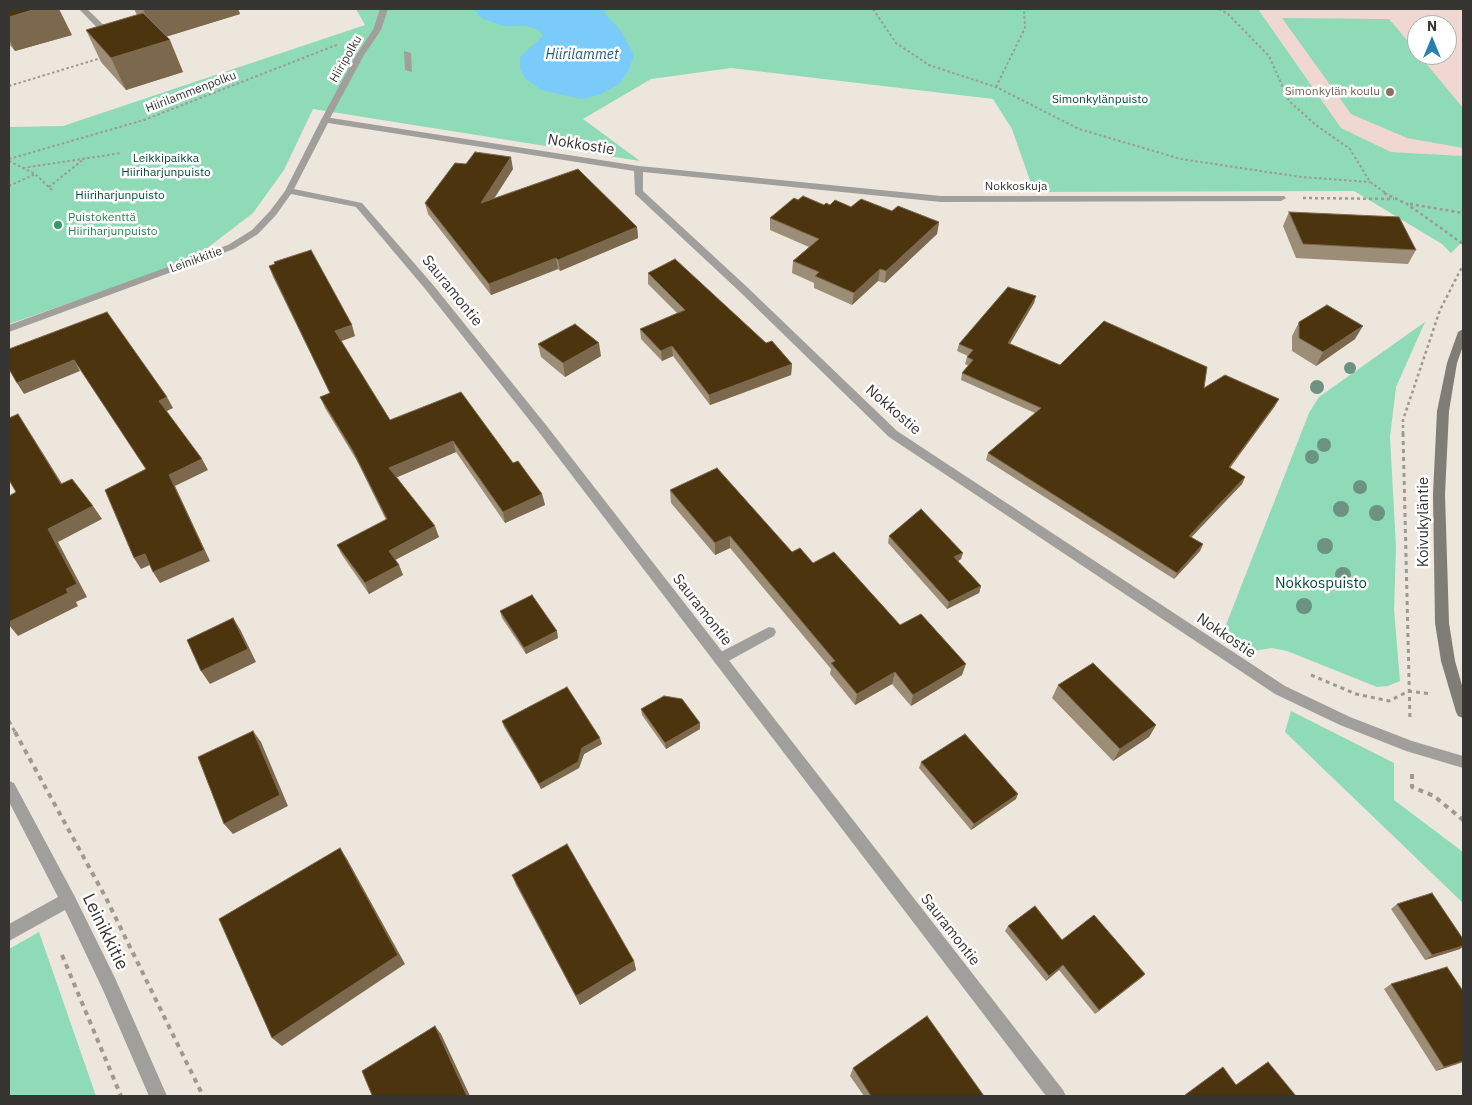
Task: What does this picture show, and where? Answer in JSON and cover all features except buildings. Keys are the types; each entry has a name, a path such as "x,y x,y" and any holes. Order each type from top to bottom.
{"main road":[{"name":"Koivukyläntie","path":"1463,332 1452,363 1444,411 1439,494 1442,623 1448,661 1463,712"}],"street":[{"path":"83,9 125,51"},
{"name":"Hiiripolku","path":"324,120 360,55 377,30 384,9"},
{"path":"407,53 409,70"},
{"name":"Nokkostie","path":"324,120 639,169 638,192 742,288 893,434 1280,690 1353,724 1411,747 1463,762"},
{"name":"Leinikkitie","path":"9,329 231,247 255,232 273,213 288,190 324,120"},
{"name":"Nokkoskuja","path":"639,169 941,200 1281,198"},
{"name":"Sauramontie","path":"288,190 359,205 430,288 536,420 1057,1096"},
{"path":"720,659 769,632"},
{"name":"Leinikkitie","path":"9,788 68,900 158,1096"},
{"path":"9,933 68,900"}],"path":[{"path":"873,9 896,43 929,65 996,87 1079,129 1181,159 1302,177 1370,182"},
{"path":"996,87 1025,28 1024,9"},
{"path":"1219,9 1228,14 1269,56 1290,101 1316,125 1350,149 1370,182 1406,204 1463,244"},
{"name":"Hiirilammenpolku","path":"9,160 144,120 377,30"},
{"path":"9,86 125,51"},
{"path":"23,168 121,153"},
{"path":"49,187 85,158"},
{"path":"9,160 35,174 53,191"},
{"path":"9,186 35,174"},
{"path":"1281,198 1395,199"},
{"path":"1406,204 1463,213"},
{"path":"1304,672 1356,694 1389,701 1409,691 1458,698"},
{"path":"9,721 106,898 202,1096"},
{"path":"45,913 120,1096"}],"shaded area":[{"name":"Simonkylän koulu","path":"1258,9 1463,9 1463,156 1391,152 1341,128"}],"green space":[{"path":"356,9 1258,9 1341,128 1391,152 1463,156 1463,241 1451,253 1442,244 1354,191 1034,192 1012,129 993,99 731,68 651,79 583,119 640,161 313,109 284,170 253,213 202,252 170,268 9,324 9,127 63,126 365,25"},
{"name":"Simonkylän koulu","path":"1282,18 1389,19 1407,40 1407,65 1427,65 1463,108 1463,148 1407,138 1351,114"},
{"name":"Nokkospuisto","path":"1425,322 1396,387 1390,437 1396,547 1394,610 1400,681 1388,686 1377,687 1287,651 1272,648 1253,651 1222,635 1309,413 1319,397"},
{"path":"1291,711 1394,763 1394,800 1463,852 1463,903 1285,732"},
{"path":"39,932 96,1096 9,1096 9,949"}],"water":[{"name":"Hiirilammet","path":"473,9 604,9 606,15 620,30 634,55 628,72 618,85 599,95 581,99 541,90 525,78 520,69 520,57 543,36 539,30 525,26 504,26 483,19"}],"place":[{"name":"Simonkylän koulu","path":"1390,92"},
{"name":"Puistokenttä Hiiriharjunpuisto","path":"58,225"}],"park label":[{"name":"Simonkylänpuisto","path":"1100,100"},
{"name":"Leikkipaikka Hiiriharjunpuisto","path":"166,166"},
{"name":"Hiiriharjunpuisto","path":"120,196"}]}
